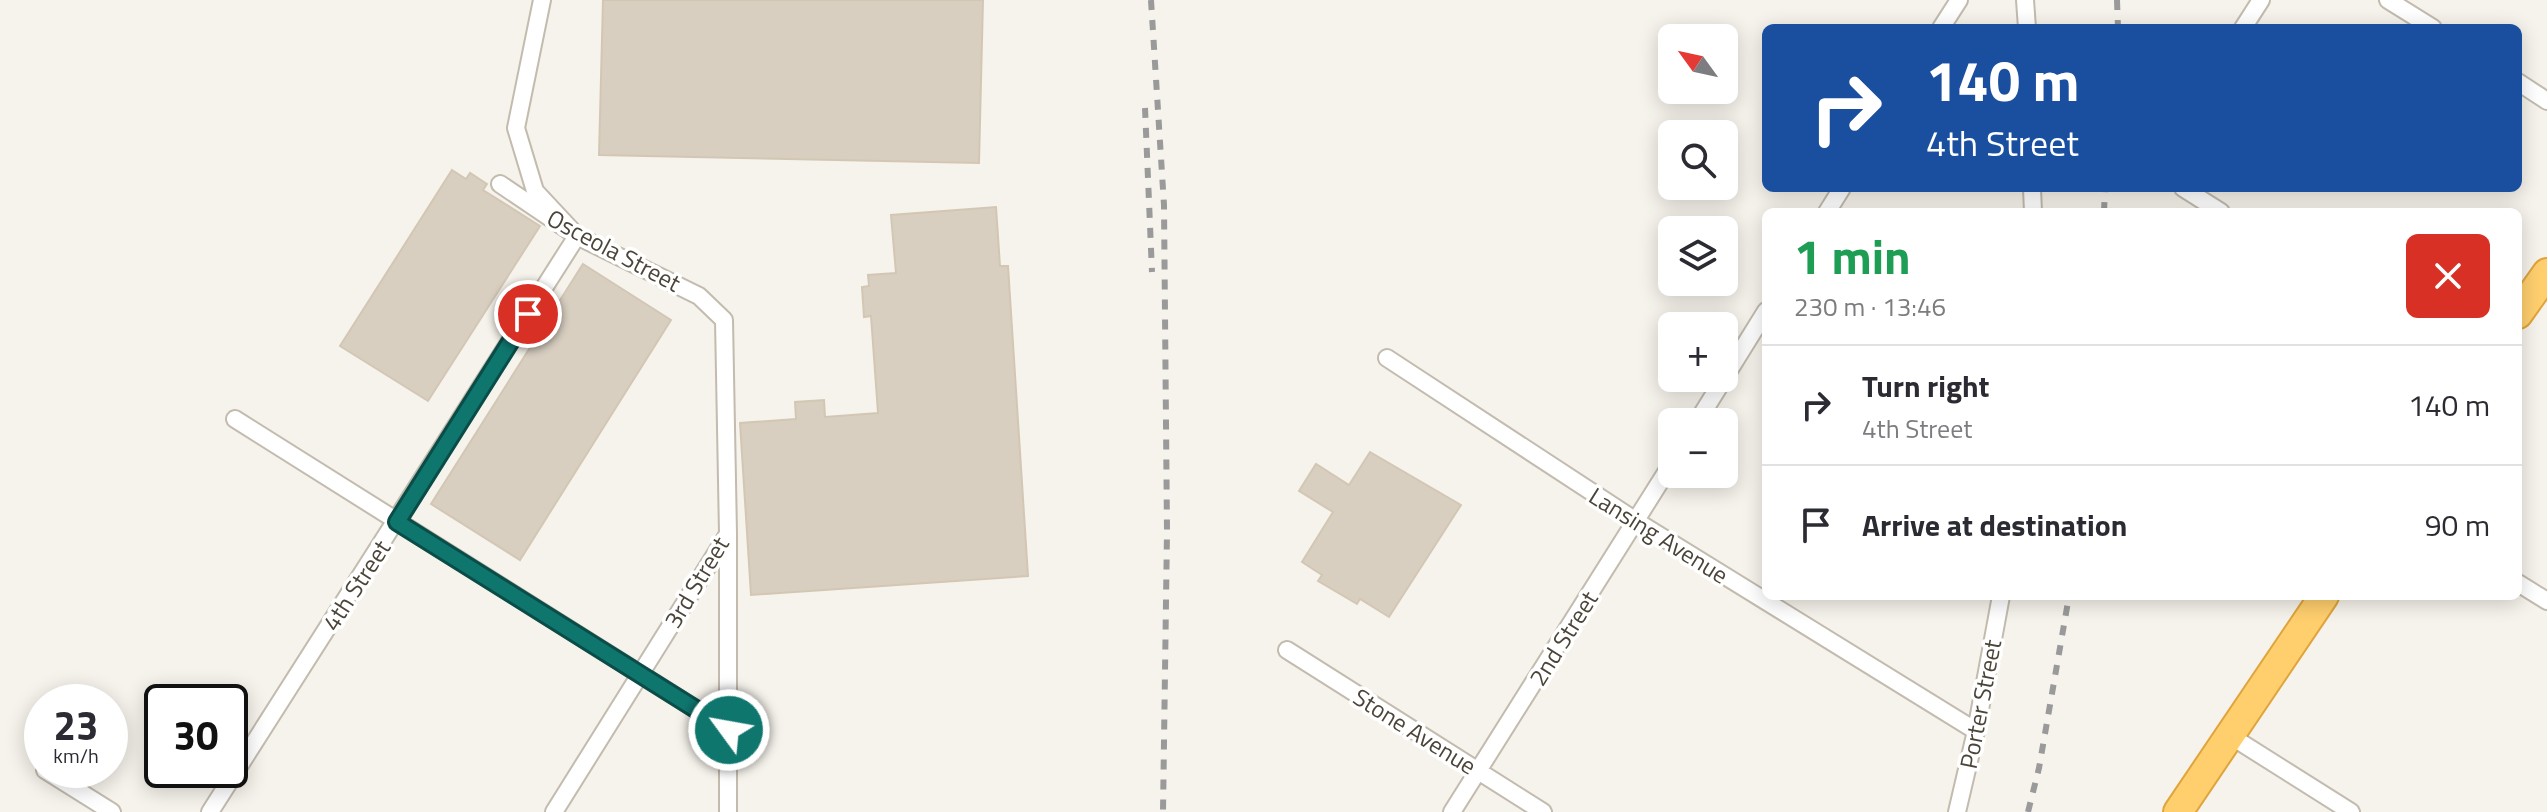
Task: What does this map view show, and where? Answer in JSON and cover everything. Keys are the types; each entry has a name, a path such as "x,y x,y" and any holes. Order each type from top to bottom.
{"highway":[{"path":"2522,308 2547,273"},
{"path":"2178,812 2321,600"}],"street":[{"path":"542,0 516,128 535,191 577,236"},
{"path":"1944,24 1959,0"},
{"path":"2025,0 2027,24"},
{"path":"2246,24 2261,0"},
{"path":"2388,0 2427,24"},
{"path":"2522,85 2547,101"},
{"name":"Osceola Street","path":"500,184 577,236 699,296 724,320"},
{"path":"2189,192 2215,208"},
{"name":"4th Street","path":"210,812 577,236"},
{"path":"1706,408 1762,317"},
{"name":"3rd Street","path":"554,812 728,534 724,320"},
{"name":"Lansing Avenue","path":"1387,358 1636,521 1762,599"},
{"path":"235,419 729,730"},
{"name":"2nd Street","path":"1452,812 1658,486"},
{"path":"728,534 728,812"},
{"path":"2522,585 2547,601"},
{"name":"Lansing Avenue","path":"1764,600 1976,731"},
{"name":"Porter Street","path":"1957,812 1976,731 2000,600"},
{"name":"Stone Avenue","path":"1287,650 1543,812"},
{"path":"2229,735 2351,812"},
{"path":"74,788 112,812"}],"building":[{"path":"603,0 983,0 979,163 599,155"},
{"path":"452,170 466,179 470,173 487,184 483,190 540,226 428,401 340,346"},
{"path":"996,207 1000,266 1008,266 1028,576 751,595 740,423 796,419 795,402 824,400 825,417 878,413 871,316 864,317 862,287 869,286 868,275 896,273 891,215"},
{"path":"583,264 671,320 520,560 431,504"},
{"path":"1370,452 1461,505 1389,617 1360,599 1357,604 1318,581 1322,575 1302,562 1333,512 1299,491 1316,464 1349,485"}],"railway":[{"path":"1151,0 1164,205 1167,532 1163,812"},
{"path":"2117,0 2118,24"},
{"path":"1145,108 1152,272"},
{"path":"2104,208 2105,192"},
{"path":"2028,812 2039,768 2068,600"}],"route":[{"path":"528,314 397,522 729,730"}]}
